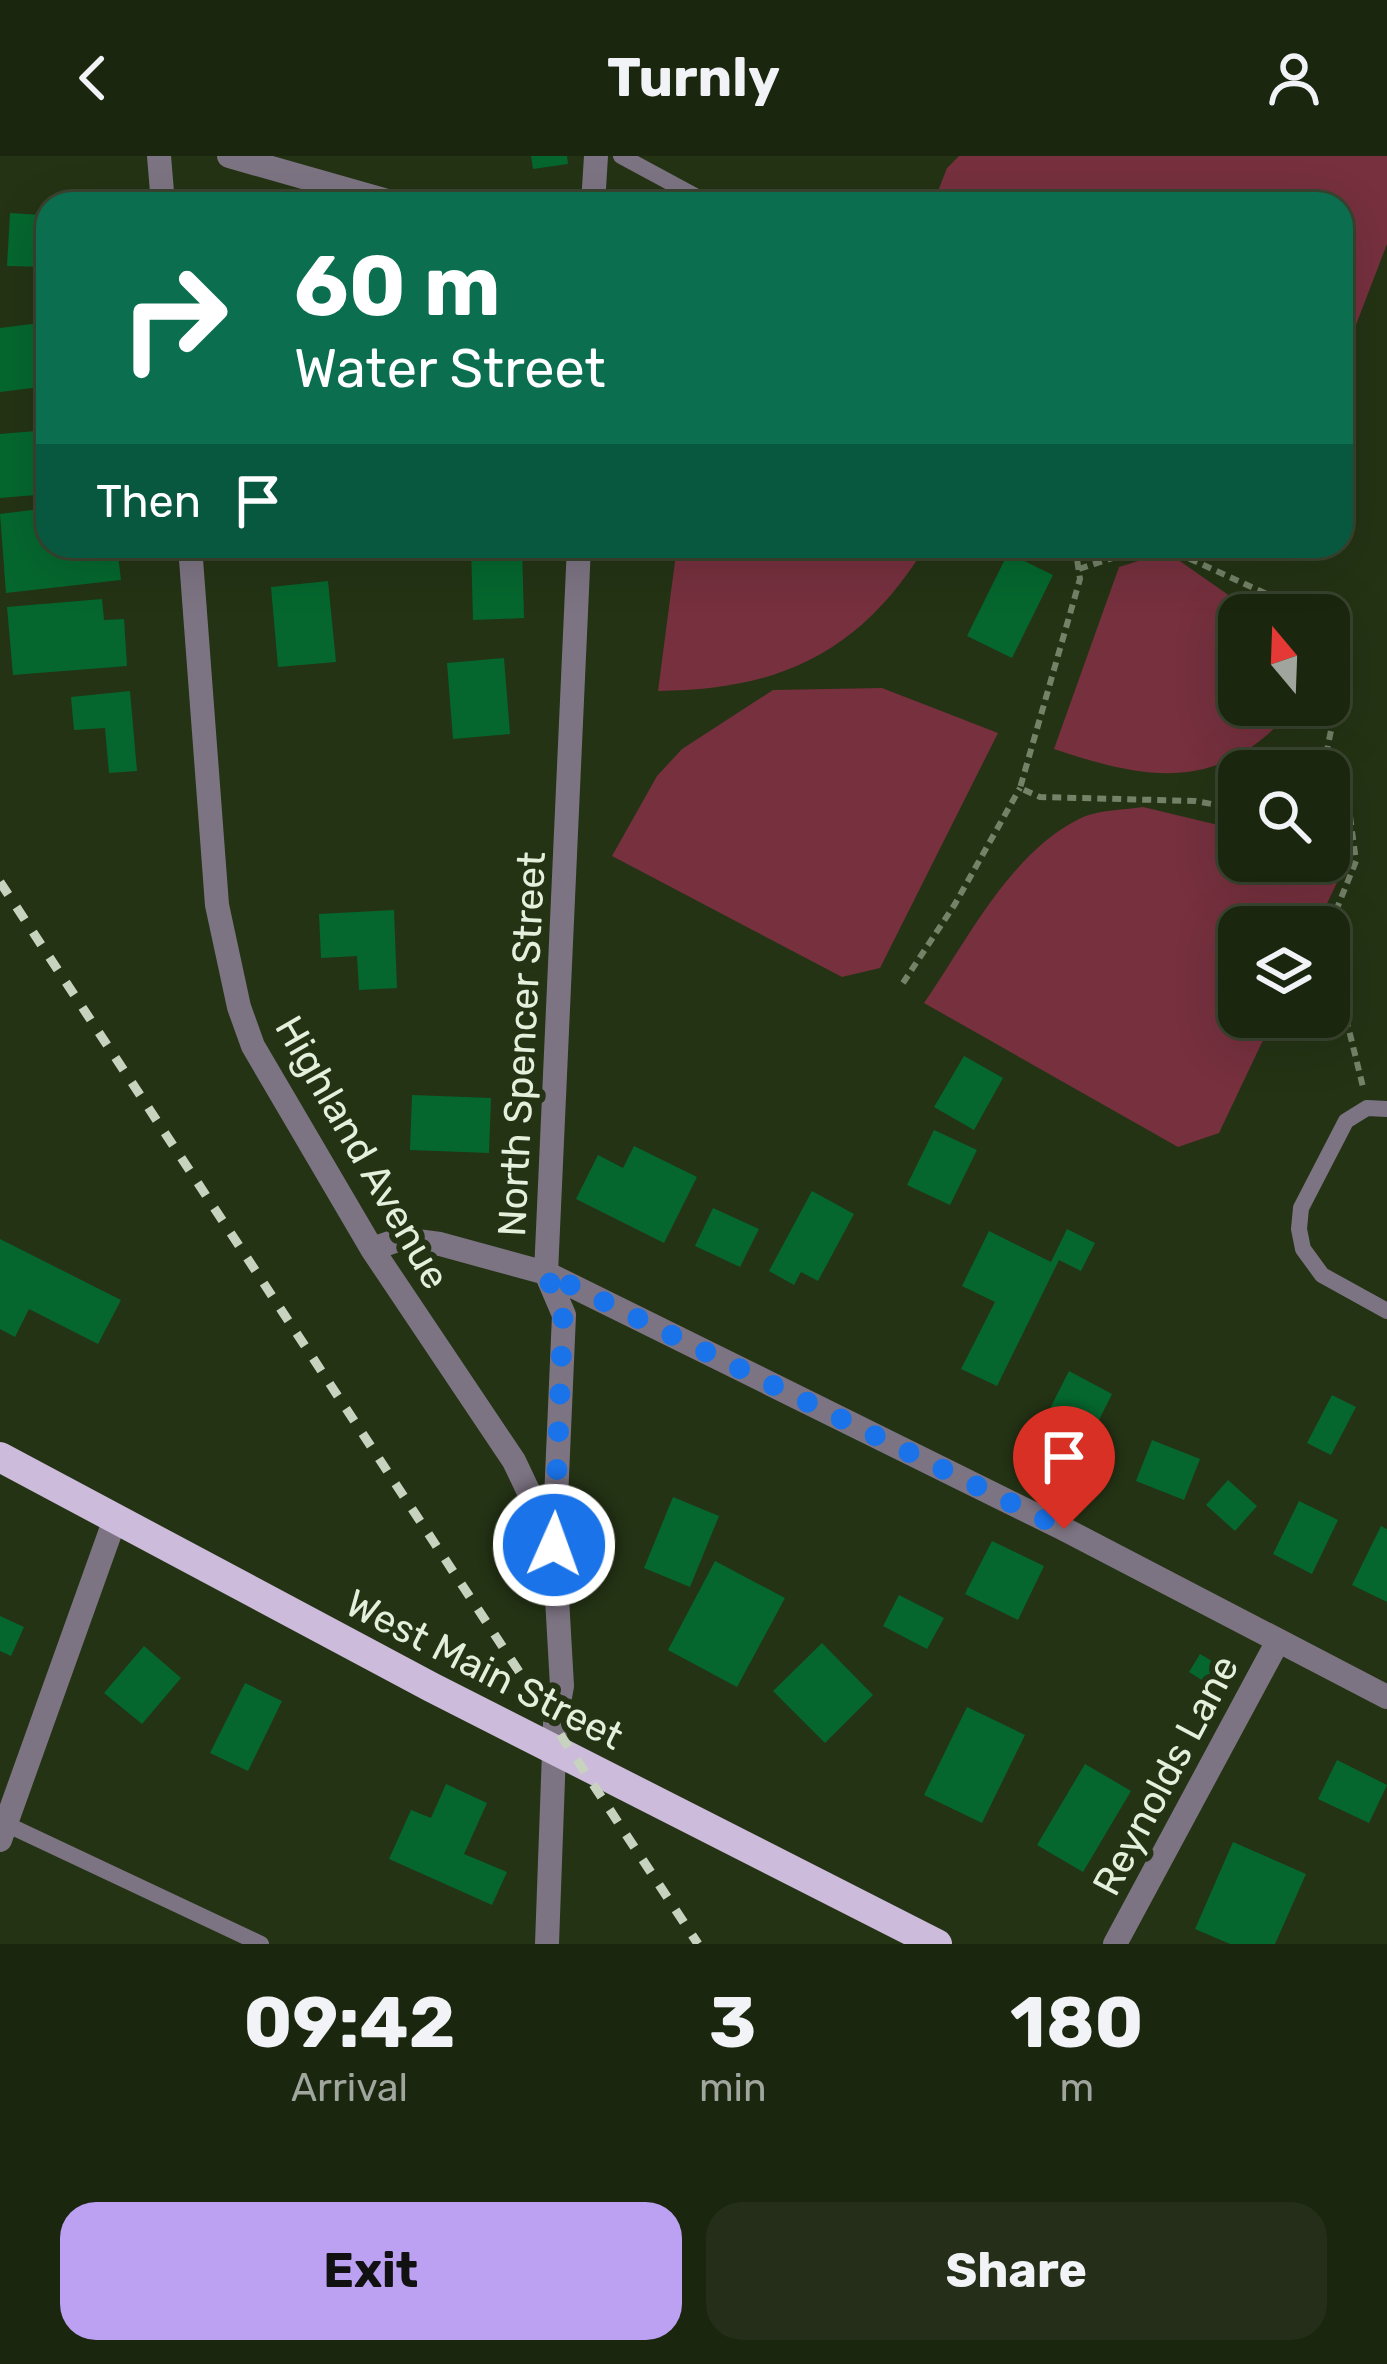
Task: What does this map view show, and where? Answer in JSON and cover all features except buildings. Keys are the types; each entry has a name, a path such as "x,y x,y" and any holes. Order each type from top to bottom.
{"main road":[{"name":"West Main Street","path":"0,1457 554,1750 937,1944"}],"street":[{"path":"159,156 162,192"},
{"path":"229,156 356,192"},
{"path":"594,192 596,156"},
{"name":"Highland Avenue","path":"191,558 217,905 239,1007 253,1046 372,1249 514,1461 554,1545"},
{"name":"North Spencer Street","path":"547,1944 554,1750 562,1686 554,1545 563,1315 546,1273 579,558"},
{"path":"372,1249 401,1239 440,1244 546,1273 1387,1696"},
{"path":"3,1832 116,1519"},
{"name":"Reynolds Lane","path":"1115,1944 1278,1640"}],"lane":[{"path":"620,156 688,192"},
{"path":"1387,1108 1367,1108 1346,1120 1301,1208 1299,1229 1303,1250 1322,1275 1387,1311"},
{"path":"3,1832 261,1944"}],"path":[{"path":"903,983 955,904 1020,788 1071,613 1077,558"},
{"path":"1079,569 1112,558"},
{"path":"1188,558 1267,594"},
{"path":"1332,726 1327,750 1354,837 1356,861 1338,906"},
{"path":"1020,788 1040,797 1218,805"},
{"path":"1350,836 1354,837"},
{"path":"1350,1035 1367,1108"}],"shaded area":[{"path":"959,156 1387,156 1387,244 1353,333 1353,192 938,192 947,168"},
{"path":"675,558 918,558 874,613 814,658 743,683 658,691"},
{"path":"1148,558 1176,558 1227,594 1218,594 1218,726 1276,726 1269,734 1247,750 1218,750 1218,764 1184,772 1123,768 1054,749 1119,567"},
{"path":"882,688 998,733 880,968 842,977 612,856 657,776 682,749 773,690"},
{"path":"1143,807 1218,825 1218,882 1337,882 1326,906 1218,906 1218,1038 1264,1038 1219,1133 1178,1147 924,1003 991,901 1031,854 1054,834 1101,812"}],"railway":[{"path":"0,882 698,1944"}],"route":[{"path":"554,1545 563,1315 546,1273 1064,1529"}]}
